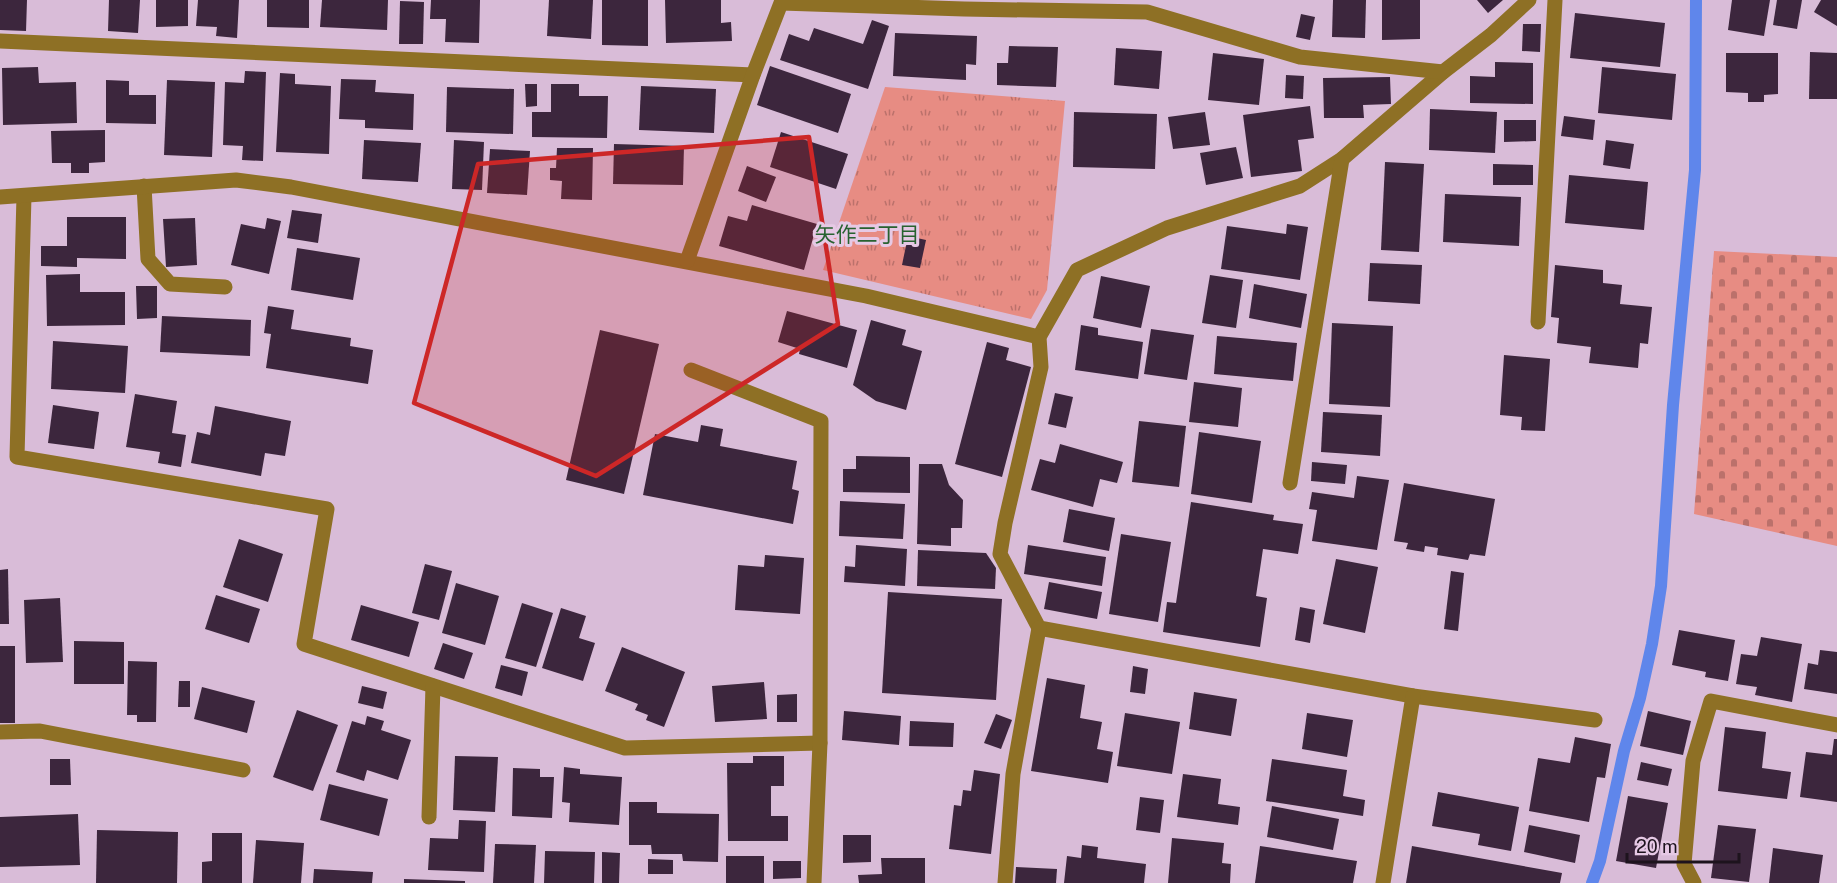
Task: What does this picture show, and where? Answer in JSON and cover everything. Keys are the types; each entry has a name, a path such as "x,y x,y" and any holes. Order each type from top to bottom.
{"street":[{"path":"1005,883 1013,774 1039,628 1000,554 1041,367 1039,337 1077,270 1167,228 1300,186 1342,159 1529,0"},
{"path":"1538,322 1556,0"},
{"path":"687,261 781,3 1147,12 1300,57 1443,72"},
{"path":"0,41 753,75"},
{"path":"1290,483 1342,159"},
{"path":"0,197 236,180 291,187 866,296 1039,337"},
{"path":"144,186 148,259 170,284 225,287"},
{"path":"24,196 17,457 327,509 304,644 626,748 820,743"},
{"path":"691,370 821,421 820,743 814,883"},
{"path":"1039,628 1413,696 1594,720"},
{"path":"429,817 433,686"},
{"path":"1383,883 1413,696"},
{"path":"1694,883 1684,864 1693,761 1711,701 1837,725"},
{"path":"0,732 40,731 243,770"}],"highlighted area":[{"path":"809,137 838,324 596,476 414,403 478,164"}],"green space":[{"path":"885,87 1065,101 1047,290 1031,319 823,270"},
{"path":"1714,251 1837,257 1837,546 1694,514"}],"building":[{"path":"0,0 27,0 26,31 0,30"},
{"path":"109,0 140,0 138,33 108,31"},
{"path":"156,0 188,0 188,26 156,27"},
{"path":"198,0 239,0 237,38 216,36 217,27 196,26"},
{"path":"267,0 309,0 309,28 267,27"},
{"path":"322,0 388,0 387,30 320,27"},
{"path":"431,0 480,0 479,43 445,42 446,19 430,19"},
{"path":"549,0 593,0 591,39 547,36"},
{"path":"602,0 648,0 648,46 602,45"},
{"path":"665,0 721,0 721,23 731,22 732,41 666,43"},
{"path":"1333,0 1366,0 1365,38 1332,37"},
{"path":"1382,0 1420,0 1420,39 1382,40"},
{"path":"1477,0 1503,0 1488,13"},
{"path":"1732,0 1770,0 1764,36 1728,30"},
{"path":"1777,0 1802,0 1797,29 1773,25"},
{"path":"1821,0 1837,0 1837,26 1814,12"},
{"path":"400,1 424,2 423,44 399,44"},
{"path":"1575,13 1665,23 1660,67 1570,58"},
{"path":"1301,14 1315,17 1310,40 1296,37"},
{"path":"872,20 889,26 868,89 780,60 789,34 809,41 814,28 863,44"},
{"path":"1523,24 1541,24 1540,52 1522,51"},
{"path":"895,33 977,36 976,65 966,64 966,80 893,76"},
{"path":"1009,46 1058,47 1056,87 997,85 997,63 1008,63"},
{"path":"1116,48 1162,51 1159,89 1114,85"},
{"path":"1810,52 1837,53 1837,99 1809,99"},
{"path":"1213,53 1264,59 1259,105 1208,100"},
{"path":"1726,53 1778,53 1778,94 1764,95 1764,102 1748,102 1748,93 1726,92"},
{"path":"1495,62 1533,63 1533,104 1470,103 1470,76 1495,77"},
{"path":"770,66 851,94 838,133 757,105"},
{"path":"38,67 39,83 76,82 77,123 3,125 2,68"},
{"path":"1602,67 1676,74 1672,120 1598,113"},
{"path":"245,71 266,72 263,161 242,160 243,146 223,145 225,82 244,83"},
{"path":"280,73 295,74 295,84 331,86 329,154 276,152"},
{"path":"1286,75 1304,76 1303,99 1285,98"},
{"path":"1390,77 1391,104 1363,105 1364,118 1324,118 1323,78"},
{"path":"341,79 376,80 375,92 414,94 413,130 365,128 365,120 339,119"},
{"path":"106,80 129,81 129,95 156,95 156,124 106,123"},
{"path":"167,80 215,82 212,157 164,155"},
{"path":"525,84 537,84 537,106 526,107"},
{"path":"551,84 579,84 579,96 608,96 607,138 532,137 532,112 551,112"},
{"path":"641,86 716,89 714,133 639,130"},
{"path":"447,87 514,89 513,134 446,132"},
{"path":"1310,106 1314,138 1298,140 1302,171 1251,177 1243,115"},
{"path":"1430,109 1497,112 1495,153 1429,150"},
{"path":"1074,112 1157,114 1155,169 1073,167"},
{"path":"1205,112 1210,145 1173,149 1168,117"},
{"path":"1564,116 1595,120 1593,140 1561,136"},
{"path":"1504,120 1536,120 1536,141 1504,142"},
{"path":"105,130 105,162 89,163 89,173 71,173 71,163 52,163 51,131"},
{"path":"781,132 848,154 836,189 770,167"},
{"path":"364,140 421,143 418,182 362,179"},
{"path":"454,140 484,142 482,190 452,189"},
{"path":"1606,140 1634,144 1630,169 1603,165"},
{"path":"614,144 684,146 683,185 613,184"},
{"path":"1236,147 1243,178 1206,185 1200,153"},
{"path":"557,148 593,148 592,200 561,199 562,181 550,180 550,168 556,168"},
{"path":"490,149 530,151 527,195 487,193"},
{"path":"1385,162 1424,164 1419,252 1381,250"},
{"path":"1493,164 1533,165 1533,185 1493,185"},
{"path":"747,166 776,177 766,202 738,191"},
{"path":"1569,175 1648,182 1644,230 1565,223"},
{"path":"1445,194 1521,197 1519,246 1443,242"},
{"path":"752,205 817,224 804,270 719,246 728,216 747,221"},
{"path":"292,210 322,214 318,243 287,238"},
{"path":"67,217 126,217 126,259 77,258 77,267 41,266 41,246 67,246"},
{"path":"195,218 197,265 166,267 163,219"},
{"path":"267,218 281,221 269,274 231,265 241,224 265,229"},
{"path":"1287,224 1308,227 1300,280 1221,269 1227,226 1286,234"},
{"path":"908,236 926,240 920,268 902,265"},
{"path":"297,248 360,258 353,300 291,290"},
{"path":"1370,263 1422,265 1420,304 1368,301"},
{"path":"1555,265 1603,270 1603,283 1622,285 1620,304 1652,307 1648,344 1640,343 1638,368 1589,363 1591,347 1557,343 1559,318 1551,317"},
{"path":"80,274 80,292 125,292 125,325 47,326 46,275"},
{"path":"1210,275 1243,280 1236,328 1202,323"},
{"path":"1101,276 1150,286 1141,328 1093,318"},
{"path":"1254,284 1307,294 1301,328 1249,318"},
{"path":"136,286 157,286 157,318 137,319"},
{"path":"268,306 294,310 291,329 351,338 350,346 373,350 368,384 266,368 271,334 264,333"},
{"path":"787,311 857,330 847,368 799,354 800,349 778,342"},
{"path":"162,316 251,320 250,356 160,352"},
{"path":"871,320 906,330 902,345 922,351 906,410 876,401 853,385"},
{"path":"1332,323 1393,326 1390,407 1329,404"},
{"path":"1081,325 1098,328 1098,335 1143,342 1138,379 1075,370"},
{"path":"1151,329 1194,335 1187,380 1144,374"},
{"path":"600,330 659,344 624,494 566,480"},
{"path":"1217,336 1297,343 1293,381 1214,374"},
{"path":"53,341 128,346 125,393 51,389"},
{"path":"987,342 1009,348 1006,360 1031,367 1002,477 955,464"},
{"path":"1504,355 1550,359 1545,431 1521,430 1522,417 1500,415"},
{"path":"1194,382 1242,388 1238,427 1189,422"},
{"path":"1055,393 1073,397 1066,428 1048,424"},
{"path":"135,394 177,401 172,433 186,435 181,467 158,463 160,452 126,447"},
{"path":"53,405 99,412 94,449 48,443"},
{"path":"215,406 291,421 285,456 265,453 261,476 191,463 197,432 210,435"},
{"path":"1323,412 1382,415 1380,456 1321,452"},
{"path":"1139,421 1186,426 1179,487 1132,482"},
{"path":"701,425 723,429 720,446 797,461 792,489 799,491 793,524 643,495 655,434 698,442"},
{"path":"1199,432 1261,441 1252,503 1191,494"},
{"path":"1060,444 1123,462 1117,483 1100,479 1093,507 1031,490 1040,459 1055,463"},
{"path":"856,456 910,457 910,493 843,492 843,469 856,469"},
{"path":"1312,462 1347,465 1345,484 1311,481"},
{"path":"919,464 942,464 949,485 963,500 962,528 951,528 951,546 917,544"},
{"path":"1357,476 1389,480 1377,550 1312,541 1317,510 1309,509 1312,492 1354,498"},
{"path":"1404,483 1495,499 1485,556 1470,554 1468,560 1437,555 1438,548 1425,546 1424,552 1406,549 1408,543 1394,541"},
{"path":"840,501 905,504 903,539 839,536"},
{"path":"1191,502 1274,515 1273,520 1303,524 1298,554 1263,549 1256,596 1267,598 1260,647 1163,632 1167,602 1176,603"},
{"path":"1069,509 1115,518 1109,551 1063,542"},
{"path":"1121,534 1171,542 1158,622 1109,614"},
{"path":"239,539 283,554 268,602 223,587"},
{"path":"856,545 907,549 905,586 844,582 845,566 855,567"},
{"path":"1028,545 1106,557 1102,586 1024,574"},
{"path":"918,550 986,553 996,568 995,589 917,586"},
{"path":"765,555 804,558 800,614 735,610 738,565 764,567"},
{"path":"1336,559 1378,567 1365,633 1323,624"},
{"path":"425,564 452,571 439,620 412,613"},
{"path":"8,569 9,624 0,624 0,570"},
{"path":"1451,571 1464,573 1458,631 1444,629"},
{"path":"1049,582 1102,592 1097,619 1044,609"},
{"path":"456,583 499,596 485,645 442,633"},
{"path":"888,592 1002,599 996,700 882,693"},
{"path":"216,595 260,609 249,643 205,629"},
{"path":"60,598 63,662 26,663 24,600"},
{"path":"522,603 553,613 536,667 505,658"},
{"path":"361,605 419,622 409,657 351,640"},
{"path":"1300,607 1315,610 1310,643 1295,640"},
{"path":"561,608 586,616 579,638 595,643 583,681 542,668"},
{"path":"1679,630 1735,640 1728,681 1705,677 1706,672 1672,665"},
{"path":"1761,637 1802,644 1792,702 1755,695 1757,687 1736,684 1741,654 1757,656"},
{"path":"74,641 124,642 124,684 74,684"},
{"path":"443,643 473,653 464,679 434,669"},
{"path":"0,646 15,646 15,723 0,723"},
{"path":"622,647 685,672 664,727 646,720 648,715 635,710 638,704 605,691"},
{"path":"1820,650 1837,652 1837,694 1804,689 1808,663 1818,665"},
{"path":"128,661 157,662 156,722 137,722 137,715 127,715"},
{"path":"501,665 528,672 522,696 495,688"},
{"path":"1133,666 1148,669 1145,694 1130,692"},
{"path":"1047,678 1085,685 1080,718 1102,722 1097,749 1113,752 1108,783 1031,771"},
{"path":"179,681 190,681 190,707 178,707"},
{"path":"764,682 767,719 715,722 712,686"},
{"path":"362,686 387,692 383,709 358,703"},
{"path":"202,687 255,701 247,733 194,719"},
{"path":"1194,692 1237,699 1231,736 1189,729"},
{"path":"797,694 797,722 777,722 777,695"},
{"path":"297,710 338,725 313,791 273,777"},
{"path":"844,711 901,716 899,745 842,740"},
{"path":"1648,711 1691,721 1683,755 1640,746"},
{"path":"1125,713 1180,722 1172,774 1117,766"},
{"path":"1307,713 1353,720 1347,757 1302,749"},
{"path":"996,714 1012,720 1001,749 984,743"},
{"path":"367,716 384,721 381,730 411,740 398,780 367,770 364,781 336,772 352,721 365,725"},
{"path":"910,721 954,723 953,747 909,746"},
{"path":"1725,727 1766,732 1762,768 1791,772 1787,799 1718,791"},
{"path":"1575,737 1611,744 1605,778 1597,777 1589,822 1529,811 1538,758 1570,763"},
{"path":"1834,739 1837,739 1837,802 1800,797 1806,752 1832,755"},
{"path":"455,756 498,757 495,812 453,810"},
{"path":"753,756 784,756 784,786 771,786 771,816 788,816 788,841 728,841 727,763 753,763"},
{"path":"50,759 70,759 71,785 50,785"},
{"path":"1272,759 1347,770 1343,796 1365,800 1363,816 1266,801"},
{"path":"1641,762 1672,769 1668,786 1637,780"},
{"path":"564,767 580,769 580,774 622,777 619,825 569,822 570,803 562,802"},
{"path":"513,768 540,769 540,777 554,777 552,818 512,816"},
{"path":"974,770 1000,774 991,854 949,849 954,805 961,806 963,790 971,791"},
{"path":"1183,774 1221,779 1218,804 1240,807 1238,825 1177,817"},
{"path":"329,784 388,799 379,836 320,820"},
{"path":"1438,792 1519,807 1511,851 1478,845 1480,834 1432,826"},
{"path":"1628,796 1668,803 1656,868 1616,861"},
{"path":"1140,797 1164,800 1160,833 1136,830"},
{"path":"629,802 657,802 657,813 719,814 718,862 683,861 682,854 652,854 651,845 629,845"},
{"path":"1272,806 1339,819 1333,850 1267,837"},
{"path":"78,814 80,865 0,867 0,817"},
{"path":"459,820 486,821 484,872 428,870 430,838 458,839"},
{"path":"1529,825 1580,835 1575,863 1524,852"},
{"path":"1718,825 1756,829 1749,882 1711,878"},
{"path":"97,830 178,832 177,883 96,883"},
{"path":"212,833 242,833 242,883 202,883 202,862 212,861"},
{"path":"843,835 871,835 871,862 843,863"},
{"path":"1172,838 1224,843 1222,863 1231,864 1230,883 1168,883"},
{"path":"256,840 304,843 301,883 253,883"},
{"path":"495,844 536,845 534,883 493,883"},
{"path":"1082,845 1098,847 1097,858 1146,864 1144,883 1064,883 1067,856 1081,858"},
{"path":"1260,846 1357,861 1353,883 1255,883"},
{"path":"1412,846 1562,873 1560,883 1406,883"},
{"path":"1773,848 1823,855 1819,883 1769,883"},
{"path":"545,851 595,852 594,883 544,883"},
{"path":"602,852 620,853 619,883 602,883"},
{"path":"726,856 764,856 764,883 726,883"},
{"path":"881,858 925,858 925,883 859,883 858,875 882,874"},
{"path":"648,859 673,860 673,874 648,874"},
{"path":"773,861 801,861 801,878 773,879"},
{"path":"1016,867 1057,869 1056,883 1015,883"},
{"path":"314,869 373,872 372,883 313,883"},
{"path":"404,879 465,881 465,883 404,883"}],"waterway":[{"path":"1592,883 1600,861 1624,751 1640,698 1652,644 1661,586 1673,405 1695,170 1696,0"}],"district":[{"name":"矢作二丁目","path":"867,234"}]}
